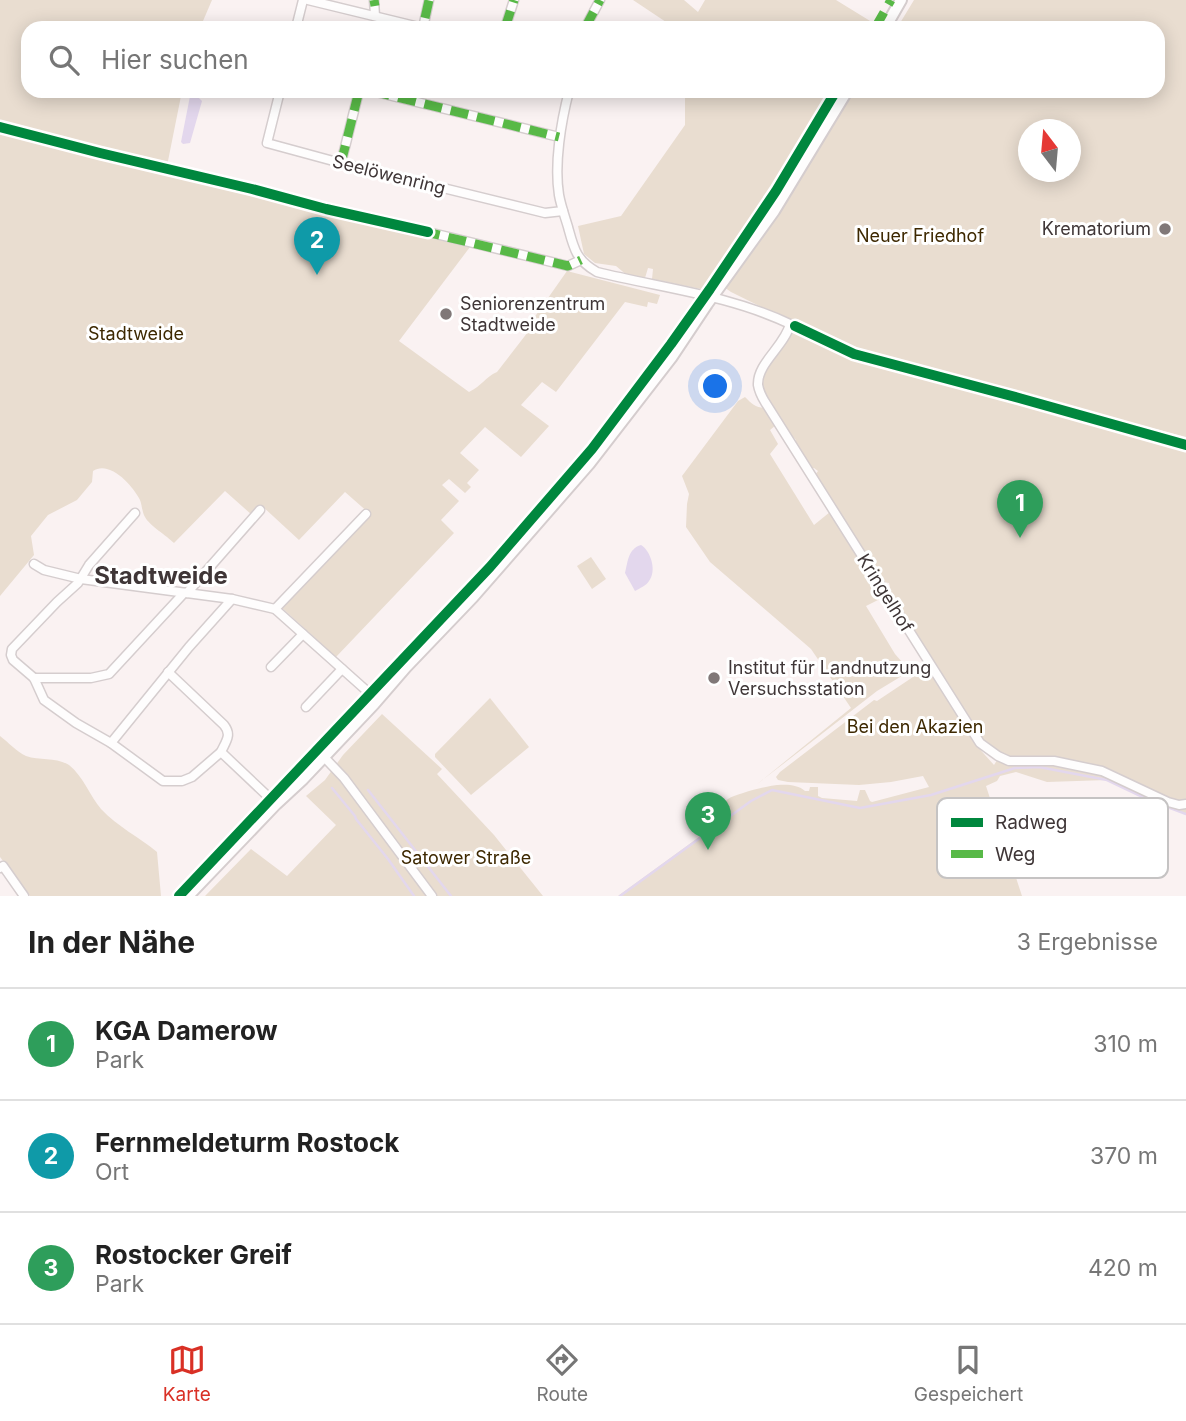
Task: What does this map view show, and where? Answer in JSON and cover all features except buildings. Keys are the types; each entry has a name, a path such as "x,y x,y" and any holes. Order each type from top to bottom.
{"main road":[{"path":"889,21 901,0"},
{"path":"188,896 324,757 473,597 578,477 671,358 774,211 843,98"}],"street":[{"path":"298,21 306,0 394,21"},
{"path":"374,0 378,21"},
{"path":"424,21 429,0"},
{"path":"507,21 514,0"},
{"path":"589,21 600,0"},
{"name":"Seelöwenring","path":"278,98 267,143 545,213 563,211"},
{"path":"341,163 357,98"},
{"path":"400,98 559,137"},
{"path":"567,98 559,137 558,184 574,248 581,260 597,272 712,297"},
{"path":"429,232 568,266 581,260"},
{"name":"Kringelhof","path":"712,297 758,310 790,324 785,339 763,367 759,390 980,743 1009,761 1054,761 1102,771 1159,798"},
{"path":"34,678 91,678 109,674 260,510"},
{"path":"135,513 89,565 78,583 12,649 11,655 13,660 34,678 44,700 163,780 171,782 192,777 221,752 229,731 168,672"},
{"path":"275,609 366,514"},
{"path":"34,565 81,579 232,599 275,609 377,700"},
{"path":"111,743 232,599"},
{"path":"271,667 303,634"},
{"path":"306,707 342,669"},
{"path":"221,752 276,804"},
{"path":"324,757 344,778 432,896"},
{"name":"Kringelhof","path":"1168,802 1186,804"},
{"path":"0,868 3,866 24,896"}],"green space":[{"name":"Stadtweide","path":"0,0 212,0 203,21 21,21 21,98 181,98 166,171 289,205 293,203 470,245 399,341 469,392 497,372 531,328 529,325 567,271 660,295 657,304 648,302 647,307 625,302 556,392 542,382 521,405 549,426 521,457 485,427 460,453 479,470 467,483 471,487 465,493 449,479 442,485 459,501 441,520 454,533 336,657 281,607 370,514 345,492 299,540 261,505 252,515 225,491 174,543 147,520 140,500 127,482 107,469 93,471 92,482 77,500 48,515 31,536 34,555 0,596"},
{"path":"633,0 684,0 698,12 705,0 836,0 870,21 664,21"},
{"name":"Neuer Friedhof","path":"914,0 1186,0 1186,437 854,350 731,292 714,280 706,290 652,279 653,269 648,268 645,278 628,276 616,266 595,263 584,254 578,226 621,216 685,125 685,98 1165,98 1165,21 901,21"},
{"name":"Bei den Akazien","path":"794,328 852,358 1020,401 1186,449 1186,814 1168,807 1168,798 1145,798 1107,780 1047,782 1016,772 1000,776 997,781 986,786 990,798 937,798 937,878 1016,878 1022,896 618,896 717,824 723,804 738,795 768,786 785,785 796,786 805,791 809,791 810,787 818,787 818,796 822,798 857,801 860,790 865,790 872,802 929,787 923,776 859,785 788,782 776,777 874,700 877,701 925,669 976,745 994,765 1001,754 989,747 979,734 981,730 974,727 887,591 889,583 883,582 815,475 818,471 811,468 794,443 796,440 791,437 764,395 762,377 776,350"},
{"path":"745,397 754,405 766,408 776,425 770,430 778,444 770,454 814,525 830,512 877,585 873,588 880,599 866,606 895,654 910,671 877,691 756,785 851,708 811,649 710,562 686,527 689,494 682,476 738,401"},
{"path":"591,557 606,579 592,589 577,566"},
{"path":"490,698 529,747 471,795 435,754"},
{"name":"Satower Straße","path":"382,714 442,769 437,774 494,835 543,896 205,896 251,849 287,876 336,825 306,796 325,780 343,755"},
{"path":"0,736 26,756 69,765 101,809 157,852 161,896 30,896 0,857"}],"shaded area":[{"path":"190,98 199,98 202,101 190,143 181,142"},
{"path":"641,545 650,556 653,572 648,583 635,591 625,573 631,552"}],"waterway":[{"path":"620,896 751,801 772,790 860,808 931,795 1015,768 1039,767 1107,780 1145,798"},
{"path":"332,788 414,896"},
{"path":"368,790 451,896"},
{"path":"1168,807 1186,814"}],"marked path":[{"path":"374,0 375,6"},
{"path":"425,18 429,0"},
{"path":"507,21 514,0"},
{"path":"589,21 600,0"},
{"path":"879,21 891,0"},
{"path":"341,163 357,98"},
{"path":"400,98 559,137"},
{"path":"422,231 568,266 581,260"}],"cycle path":[{"path":"179,896 490,567 592,449 710,289 776,191 832,98"},
{"path":"0,127 428,232"},
{"path":"795,326 854,354 1186,445"}],"place":[{"name":"Krematorium","path":"1165,229"},
{"name":"Fernmeldeturm Rostock","path":"317,275"},
{"name":"Seniorenzentrum Stadtweide","path":"446,314"},
{"name":"KGA Damerow","path":"1020,538"},
{"name":"Institut für Landnutzung Versuchsstation","path":"714,678"},
{"name":"Rostocker Greif","path":"708,850"}],"district":[{"name":"Stadtweide","path":"161,576"}]}
